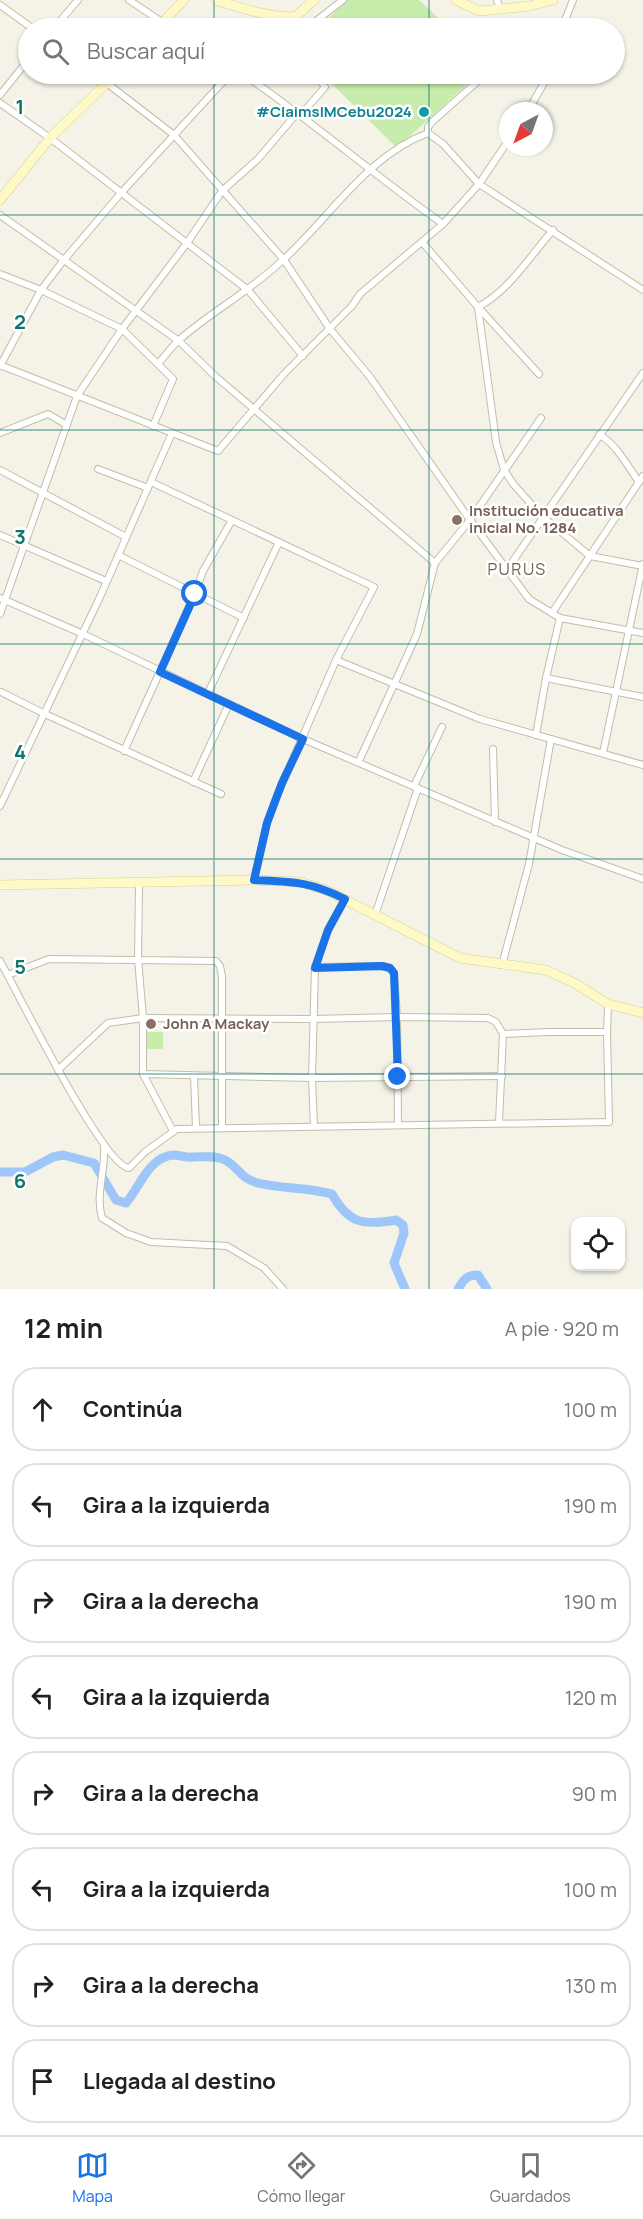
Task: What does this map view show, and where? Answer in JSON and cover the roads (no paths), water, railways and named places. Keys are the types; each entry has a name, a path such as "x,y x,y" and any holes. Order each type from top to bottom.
{"street":[{"path":"6,0 0,6 18,18"},
{"path":"63,18 78,0"},
{"path":"129,0 150,18"},
{"path":"167,18 184,0"},
{"path":"216,0 233,2 276,16 295,16 314,0"},
{"path":"320,18 343,0"},
{"path":"456,0 479,11 499,5 530,6 553,0"},
{"path":"566,18 573,0"},
{"path":"0,95 18,72"},
{"path":"0,200 50,138 107,84"},
{"path":"109,84 174,135 284,260 330,329 347,346 377,386 470,520 529,599 561,618 643,633"},
{"path":"221,84 121,193 40,290 0,366 218,451 284,374 352,306 360,294 443,224 479,184 499,154"},
{"path":"257,84 298,112 443,224"},
{"path":"0,614 2,599 25,545 77,396 122,329 187,243 222,191 258,159 298,112 305,110 325,87 323,84"},
{"path":"428,133 428,127 433,121 475,84"},
{"path":"533,102 543,84"},
{"path":"0,103 50,138 248,290 303,356"},
{"path":"158,364 179,341 284,260 371,170 407,143 428,133"},
{"path":"428,133 443,144 479,184 643,290"},
{"path":"0,215 179,341 253,409 435,563"},
{"path":"477,307 490,300 522,268 539,244 553,230"},
{"path":"422,242 477,307 539,374"},
{"path":"0,274 40,290 122,329 158,364 173,379 153,426"},
{"path":"477,307 496,442 504,470 514,485 543,516 590,556 643,565 603,753"},
{"path":"506,570 643,373"},
{"path":"0,433 48,414 67,425"},
{"path":"359,761 417,634 435,563 470,520 540,418"},
{"path":"0,806 82,634 172,433"},
{"path":"552,613 641,479 599,435"},
{"path":"98,469 150,485 232,520 374,587 336,660 282,783 267,823 254,880"},
{"path":"0,470 126,537"},
{"path":"124,751 195,594 203,571 232,520"},
{"path":"0,535 106,581"},
{"path":"208,693 279,542"},
{"path":"118,555 244,618"},
{"path":"2,599 82,634 303,739 359,761 562,850 643,879"},
{"path":"536,735 546,678 561,618"},
{"path":"336,660 480,719 643,765"},
{"path":"546,678 643,697"},
{"path":"1,692 221,794"},
{"path":"194,782 229,704"},
{"path":"375,915 416,787 442,727"},
{"path":"502,965 534,838 551,739"},
{"path":"494,749 495,822"},
{"path":"0,885 254,880 300,882 314,885 345,899 460,958 546,970 576,984 608,1004 643,1013"},
{"path":"139,884 138,959 143,1074 173,1131"},
{"path":"314,1126 312,1078 315,968 328,930 345,899"},
{"path":"8,975 49,959 213,960 219,963 223,1019 222,1128"},
{"path":"0,961 58,1070 104,1144 118,1164 129,1168 144,1152 177,1129 609,1122 608,1004"},
{"path":"315,968 364,965 390,968 395,978 397,1017 398,1125"},
{"path":"58,1070 108,1023 142,1018 314,1020 397,1017 488,1018 496,1022 503,1035 500,1123"},
{"path":"503,1035 607,1032"},
{"path":"143,1074 312,1078 502,1076"},
{"path":"194,1076 196,1128"},
{"path":"104,1144 105,1160 99,1207 102,1218 115,1227 151,1242 227,1246 264,1268 283,1289"}],"waterway":[{"path":"0,1172 25,1172 53,1157 63,1155 94,1163 116,1200 126,1203 146,1173 165,1157 174,1155 221,1158 247,1178 258,1183 332,1194 344,1211 358,1220 374,1223 396,1220 403,1225 404,1233 394,1263 405,1289"},
{"path":"458,1289 466,1278 478,1275 487,1289"}],"place":[{"name":"#ClaimsIMCebu2024","path":"424,112"},
{"name":"Institución educativa inicial No. 1284","path":"457,520"},
{"name":"John A Mackay","path":"151,1024"}],"district":[{"name":"PURUS","path":"517,569"}]}
